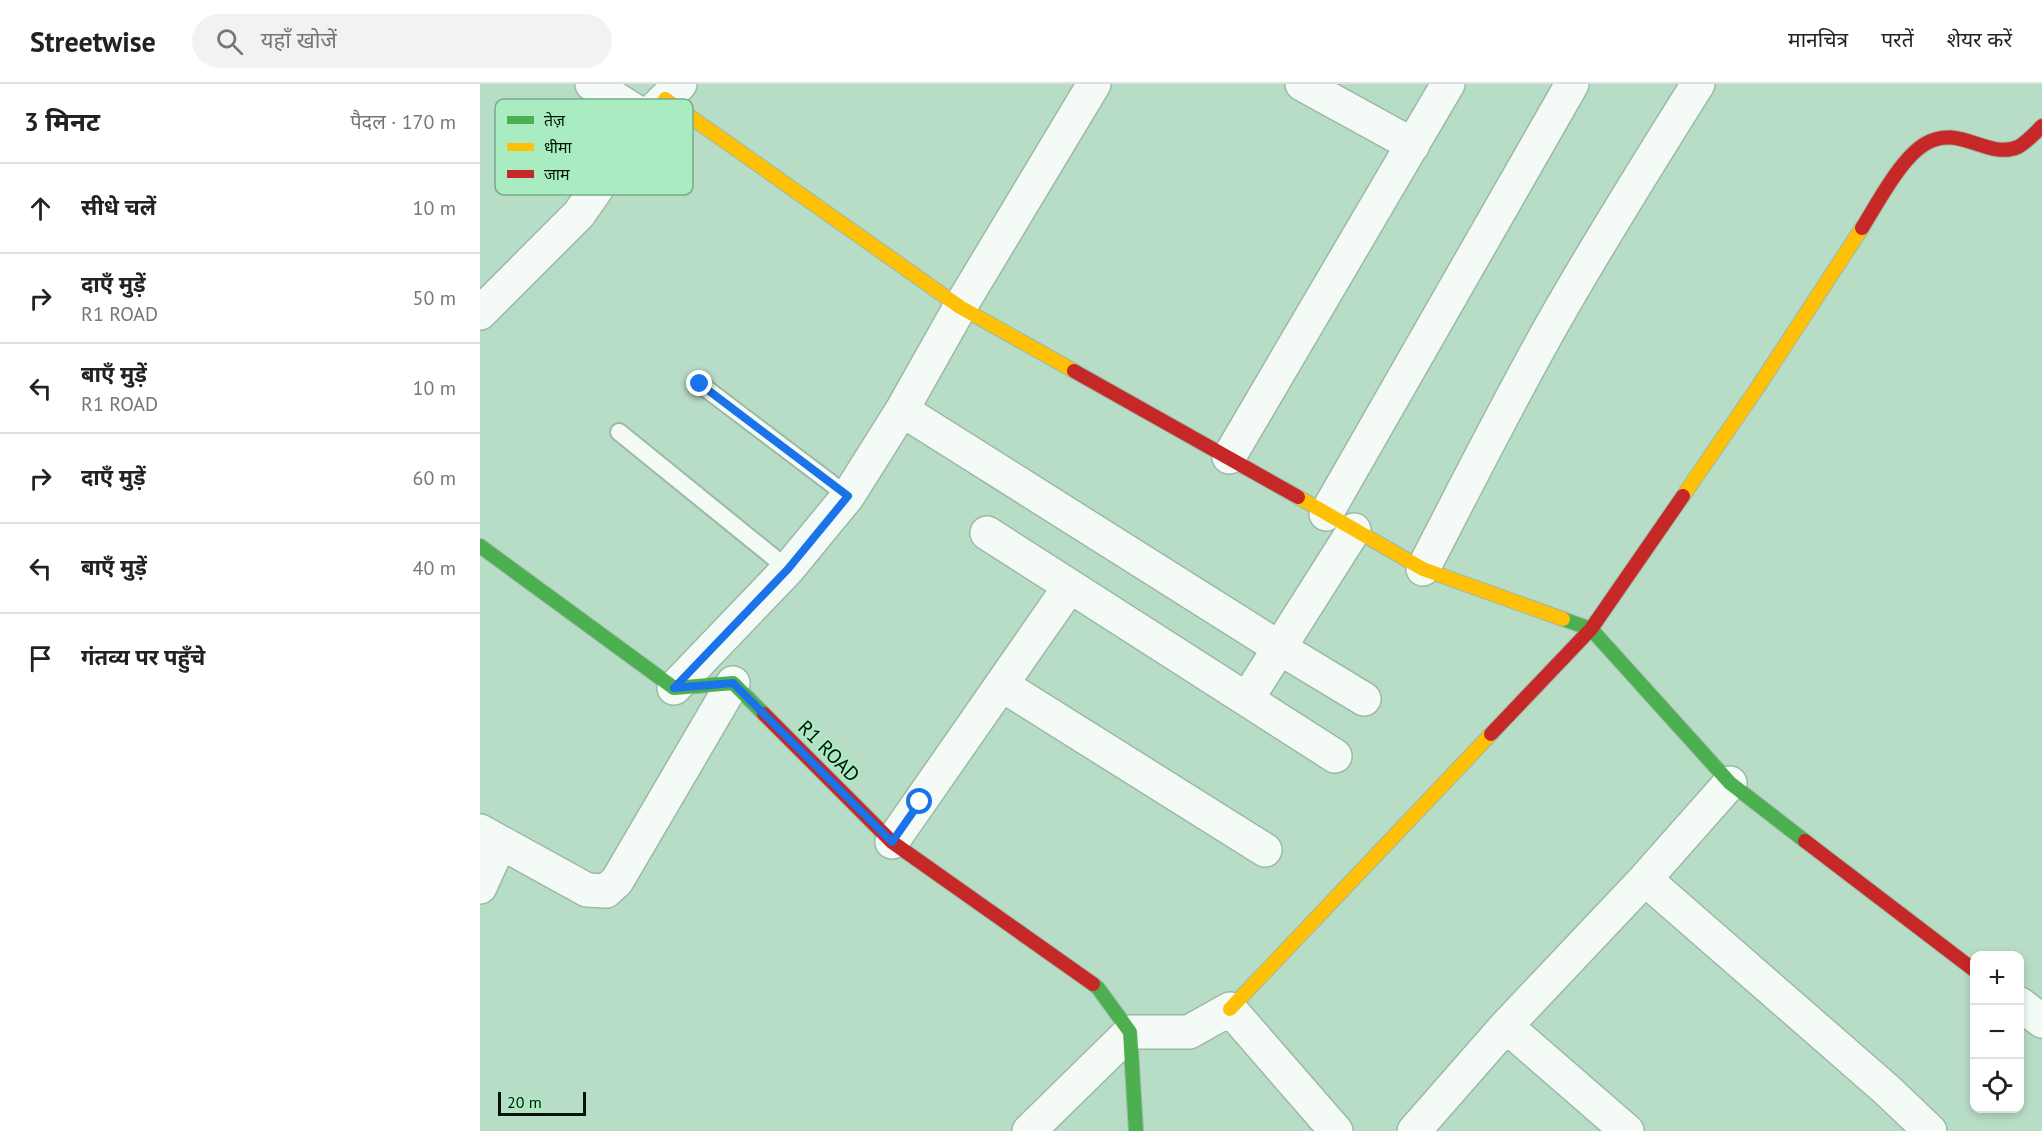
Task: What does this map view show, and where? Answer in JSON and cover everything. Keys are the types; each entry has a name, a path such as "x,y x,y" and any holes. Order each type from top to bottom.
{"street":[{"path":"592,84 660,99"},
{"path":"674,688 788,569 848,496 902,410 1094,84"},
{"path":"1302,84 1413,145"},
{"path":"1229,457 1448,84"},
{"path":"1326,514 1572,84"},
{"path":"1423,569 1510,401 1555,320 1613,219 1698,84"},
{"path":"693,120 960,308 1229,457 1354,531 1423,569 1591,628 1730,783 1970,967"},
{"path":"1029,1131 1130,1032 1189,1032 1230,1009 1591,628 1758,387 1905,165 1924,144 1938,138 1958,136 1993,148 2016,148 2042,126"},
{"path":"480,314 579,214 593,195"},
{"path":"902,410 1364,699"},
{"path":"1247,699 1354,531"},
{"path":"987,533 1335,756"},
{"path":"480,546 674,688 733,683"},
{"path":"892,842 1070,586"},
{"path":"480,886 490,837 587,890 606,891 616,881 733,683"},
{"name":"R1 ROAD","path":"733,683 892,842 1098,988 1130,1032"},
{"path":"1002,685 1265,849"},
{"path":"1414,1131 1506,1026 1645,879 1730,783"},
{"path":"1645,879 1887,1090 1930,1131"},
{"path":"2020,1005 2042,1022"},
{"path":"1230,1009 1336,1131"},
{"path":"1506,1026 1627,1131"},
{"path":"1130,1032 1136,1131"}],"lane":[{"path":"700,384 848,496"},
{"path":"619,432 788,569"}],"traffic: fast":[{"path":"480,546 674,688 733,683 764,714"},
{"path":"1563,619 1591,629 1730,783 1805,841"},
{"path":"1093,984 1130,1032 1136,1131"}],"traffic: slow":[{"path":"693,119 960,307 1074,371"},
{"path":"1683,496 1758,387 1862,228"},
{"path":"1298,497 1423,569 1563,619"},
{"path":"1230,1009 1491,734"}],"traffic: jam":[{"path":"1862,228 1898,170 1925,144 1950,137 2006,150 2018,147 2042,126"},
{"path":"1074,371 1298,497"},
{"path":"1491,734 1591,629 1683,496"},
{"path":"764,714 892,842 1093,984"},
{"path":"1805,841 1970,967"}],"route":[{"path":"700,384 848,496 788,569 674,688 733,683 892,842 920,802"}]}
